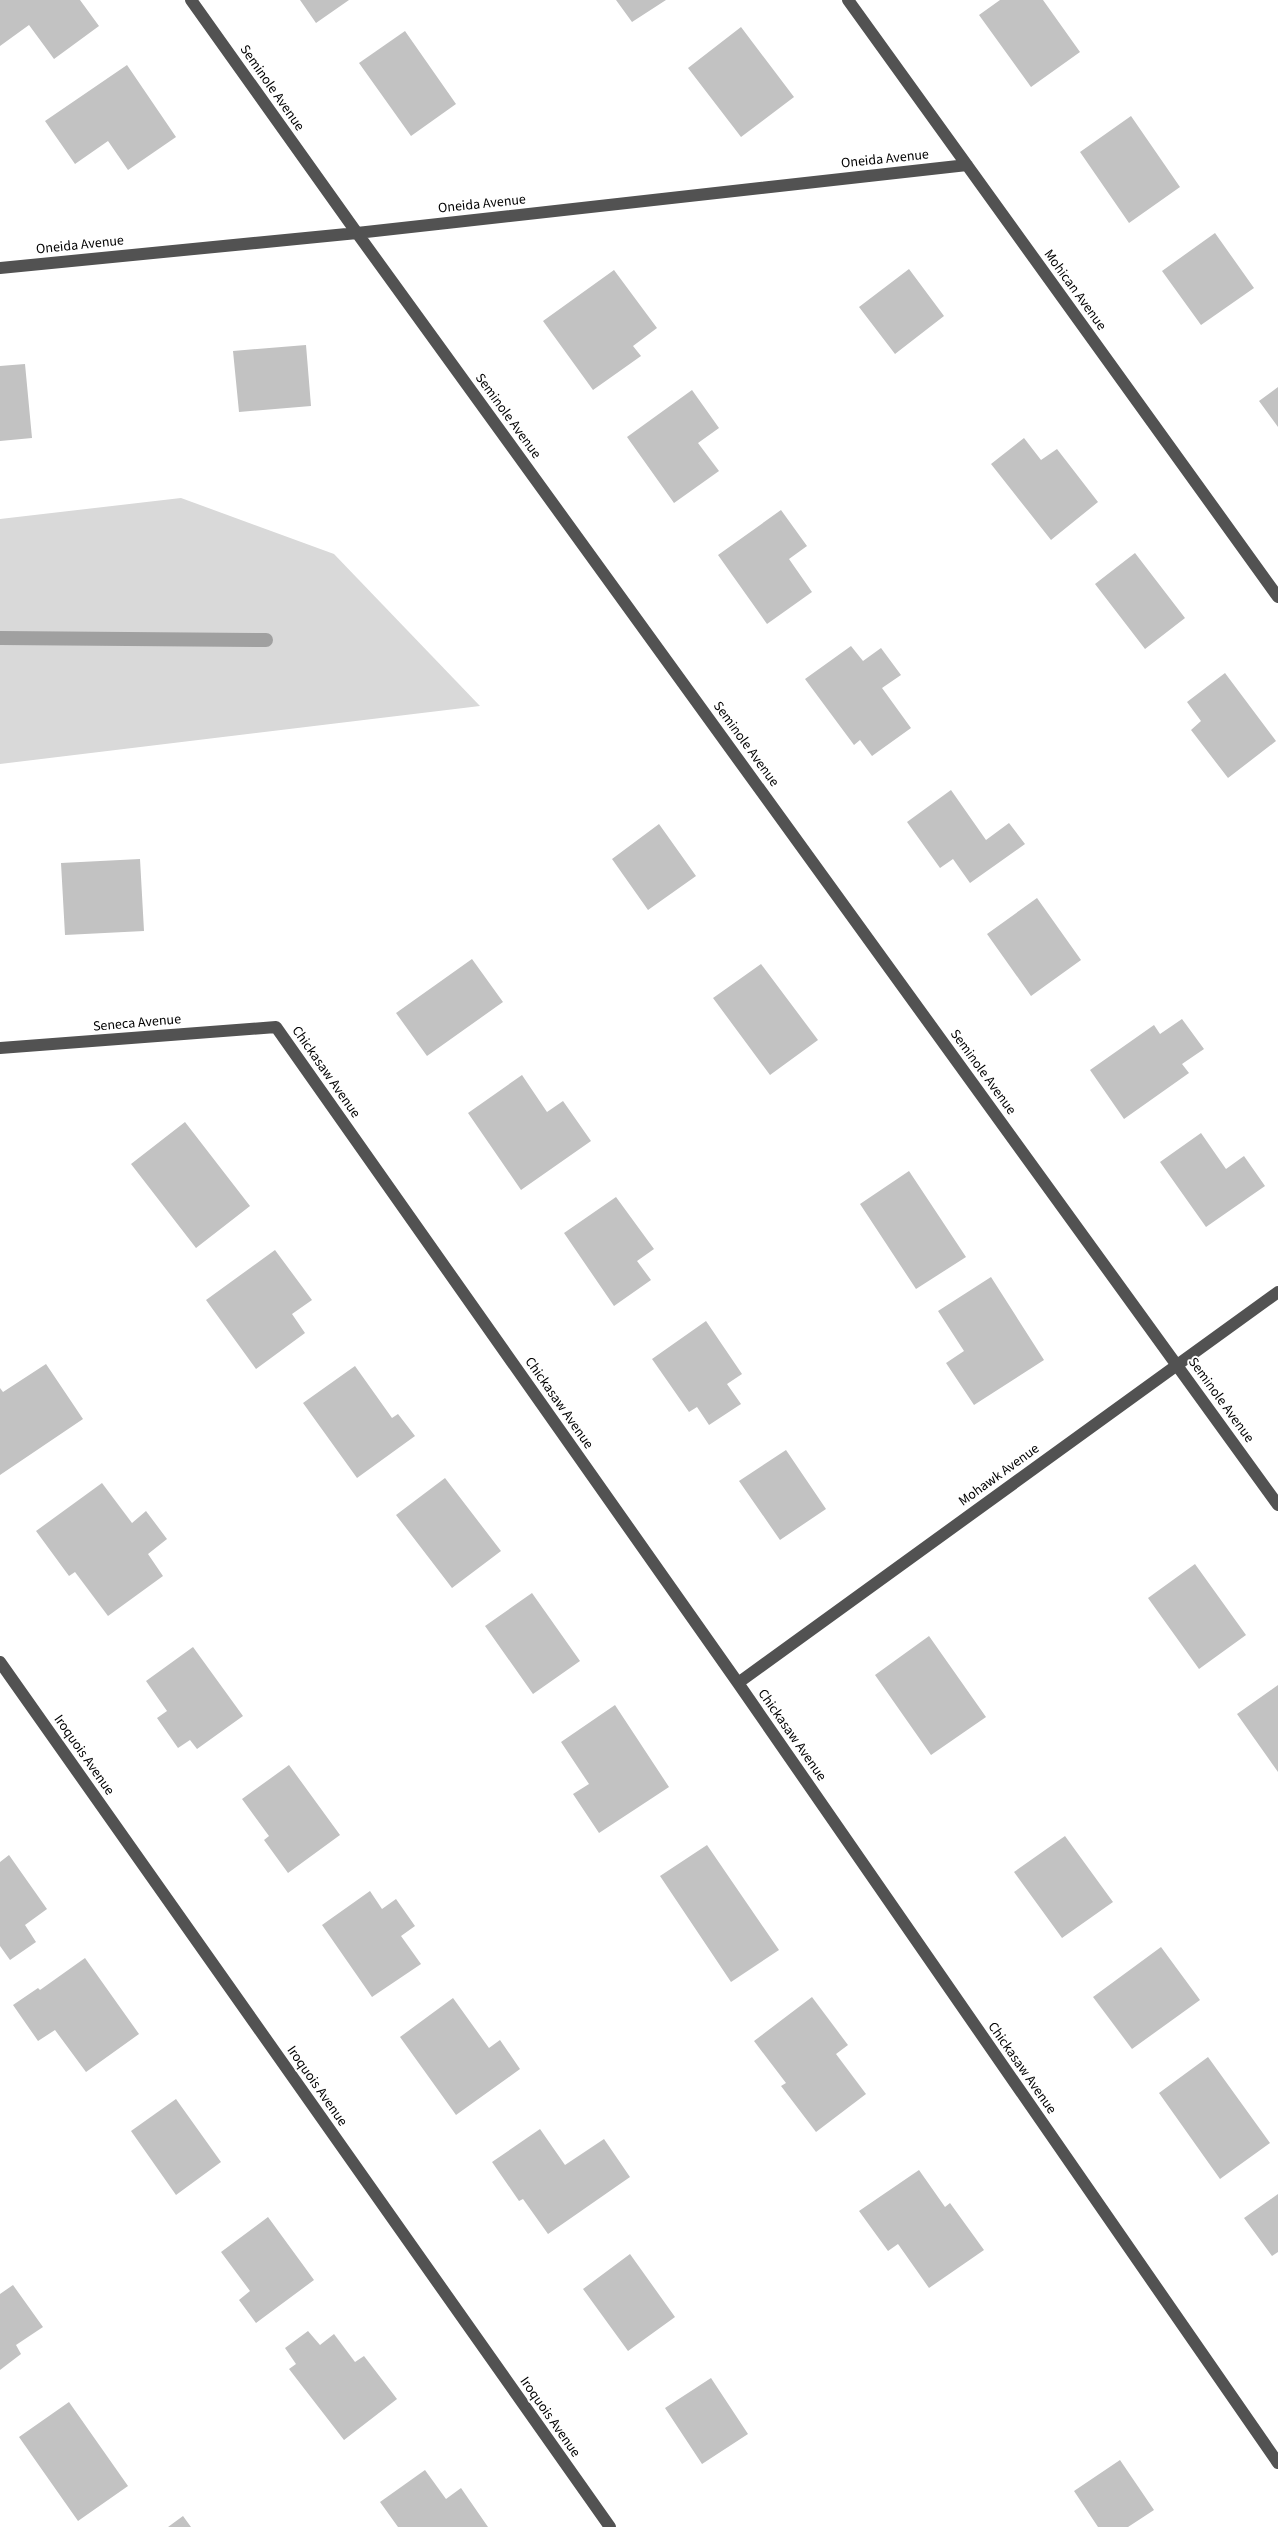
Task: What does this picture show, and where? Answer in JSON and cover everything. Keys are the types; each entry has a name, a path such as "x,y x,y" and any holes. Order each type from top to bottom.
{"street":[{"name":"Seminole Avenue","path":"191,0 357,233 1278,1505"},
{"name":"Mohican Avenue","path":"848,0 1278,598"},
{"name":"Oneida Avenue","path":"0,268 357,233 967,165"},
{"name":"Seneca Avenue","path":"0,1048 276,1027"},
{"name":"Chickasaw Avenue","path":"276,1027 738,1683 1278,2463"},
{"name":"Mohawk Avenue","path":"738,1683 1278,1292"},
{"name":"Iroquois Avenue","path":"0,1662 610,2527"}],"shaded area":[{"path":"181,498 334,554 480,706 0,764 0,519"}],"building":[{"path":"0,0 80,0 99,26 54,59 29,25 0,46"},
{"path":"300,0 349,0 316,23"},
{"path":"616,0 666,0 632,22"},
{"path":"1000,0 1043,0 1080,52 1031,87 979,15"},
{"path":"741,27 794,97 741,137 688,68"},
{"path":"405,31 456,104 411,136 359,63"},
{"path":"127,65 176,137 128,170 108,141 75,164 45,121"},
{"path":"1131,116 1180,187 1129,223 1080,152"},
{"path":"1215,233 1254,288 1201,325 1162,271"},
{"path":"909,269 944,316 895,354 859,307"},
{"path":"614,270 657,328 633,346 641,356 593,390 543,321"},
{"path":"306,345 311,406 239,412 233,351"},
{"path":"25,364 32,438 0,441 0,366"},
{"path":"1278,387 1278,427 1259,401"},
{"path":"692,390 719,428 698,443 719,471 674,503 627,437"},
{"path":"1024,438 1041,460 1057,449 1098,502 1051,540 991,464"},
{"path":"781,510 807,546 789,559 812,592 767,624 718,555"},
{"path":"1135,553 1185,618 1145,649 1095,584"},
{"path":"851,646 863,661 881,648 901,675 882,688 911,728 872,756 860,740 854,745 805,679"},
{"path":"1225,673 1276,741 1228,778 1191,730 1201,721 1187,702"},
{"path":"951,790 986,840 1009,823 1025,844 970,883 953,859 940,868 907,822"},
{"path":"659,824 696,876 648,910 612,859"},
{"path":"140,859 144,931 65,935 61,863"},
{"path":"1037,898 1081,960 1031,996 987,934"},
{"path":"472,959 503,1002 427,1056 396,1013"},
{"path":"761,964 818,1040 770,1075 713,998"},
{"path":"1182,1019 1204,1049 1182,1064 1189,1073 1124,1119 1090,1070 1154,1025 1160,1034"},
{"path":"522,1075 547,1112 563,1101 591,1141 521,1190 468,1113"},
{"path":"185,1122 250,1206 196,1248 131,1164"},
{"path":"1201,1133 1226,1169 1244,1156 1265,1186 1206,1227 1160,1162"},
{"path":"909,1171 966,1257 916,1289 860,1204"},
{"path":"616,1197 654,1249 637,1261 651,1280 614,1306 564,1233"},
{"path":"275,1250 312,1300 292,1314 305,1333 256,1369 206,1300"},
{"path":"991,1277 1044,1360 974,1405 946,1363 964,1351 938,1311"},
{"path":"706,1321 742,1374 727,1384 741,1404 709,1425 697,1407 689,1412 652,1359"},
{"path":"46,1364 83,1419 0,1475 0,1388 3,1392"},
{"path":"355,1366 392,1418 398,1414 415,1436 357,1478 303,1403"},
{"path":"786,1450 826,1509 780,1540 739,1481"},
{"path":"445,1478 501,1551 452,1588 396,1515"},
{"path":"102,1483 132,1523 146,1511 167,1539 148,1554 163,1576 108,1616 75,1572 69,1576 36,1531"},
{"path":"1195,1564 1246,1635 1199,1669 1148,1598"},
{"path":"532,1593 580,1661 533,1694 485,1626"},
{"path":"929,1636 986,1717 931,1755 875,1675"},
{"path":"193,1647 243,1716 197,1749 190,1740 178,1748 157,1718 167,1711 146,1681"},
{"path":"1278,1685 1278,1772 1237,1714"},
{"path":"615,1705 669,1787 599,1833 573,1794 589,1784 561,1742"},
{"path":"289,1765 340,1835 288,1873 264,1840 269,1836 242,1799"},
{"path":"1065,1836 1113,1902 1062,1938 1014,1872"},
{"path":"707,1845 779,1950 731,1982 660,1876"},
{"path":"9,1855 47,1909 25,1925 36,1942 10,1960 0,1946 0,1862"},
{"path":"370,1891 382,1909 396,1899 415,1926 401,1936 421,1964 372,1997 322,1925"},
{"path":"1161,1947 1200,2000 1132,2049 1093,1997"},
{"path":"85,1958 139,2034 86,2072 55,2030 38,2041 13,2005 38,1988 40,1990"},
{"path":"812,1997 848,2045 836,2054 866,2094 816,2132 781,2086 786,2083 754,2041"},
{"path":"453,1998 489,2048 500,2040 520,2069 456,2115 400,2037"},
{"path":"1208,2057 1270,2143 1220,2179 1159,2093"},
{"path":"176,2099 221,2162 176,2195 131,2131"},
{"path":"540,2129 565,2165 604,2139 630,2177 548,2234 523,2199 519,2201 492,2162"},
{"path":"919,2170 945,2207 950,2203 984,2250 929,2288 898,2244 888,2251 859,2211"},
{"path":"1278,2194 1278,2252 1272,2256 1244,2218"},
{"path":"268,2217 314,2280 256,2323 239,2300 250,2291 221,2252"},
{"path":"630,2254 675,2317 628,2351 583,2289"},
{"path":"13,2285 43,2327 16,2345 21,2354 0,2370 0,2294"},
{"path":"308,2331 320,2345 334,2334 355,2362 364,2356 397,2399 344,2440 289,2369 296,2364 285,2348"},
{"path":"711,2378 748,2434 702,2464 665,2408"},
{"path":"69,2402 128,2486 78,2521 19,2437"},
{"path":"1120,2460 1154,2510 1128,2527 1098,2527 1074,2491"},
{"path":"425,2470 446,2499 461,2488 488,2527 398,2527 380,2502"},
{"path":"183,2516 191,2527 168,2527"}],"waterway":[{"path":"0,638 266,640"}]}
